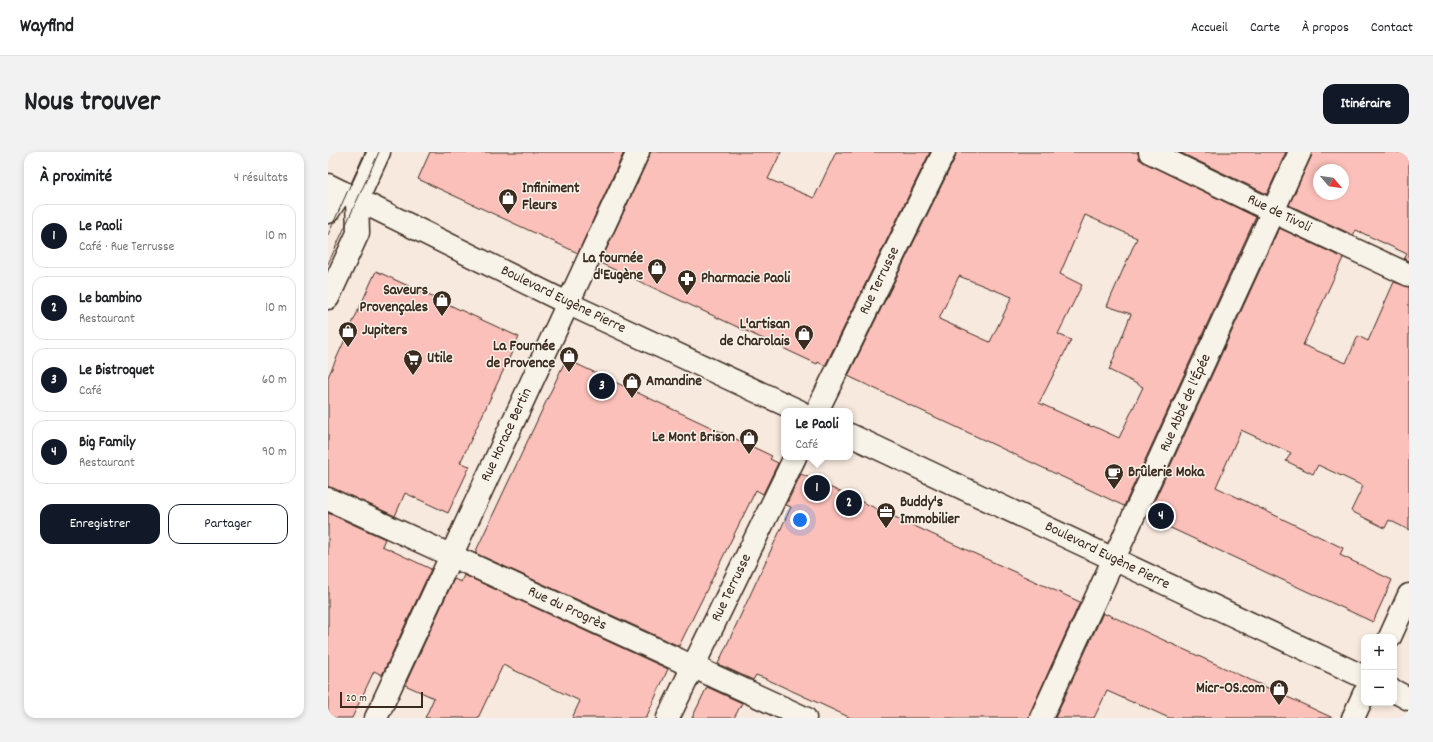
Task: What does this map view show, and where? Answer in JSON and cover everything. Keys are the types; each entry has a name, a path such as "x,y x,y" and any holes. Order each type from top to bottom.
{"street":[{"path":"328,212 342,192 379,152"},
{"name":"Rue Horace Bertin","path":"376,718 638,152"},
{"name":"Rue Terrusse","path":"817,408 944,152"},
{"name":"Rue de Tivoli","path":"1150,152 1409,275"},
{"name":"Rue Abbé de l'Épée","path":"1041,718 1300,152"},
{"path":"328,298 358,232 342,192"},
{"name":"Boulevard Eugène Pierre","path":"342,192 567,303 793,408"},
{"name":"Boulevard Eugène Pierre","path":"853,436 1361,676"},
{"name":"Rue Terrusse","path":"668,718 794,460"},
{"name":"Rue du Progrès","path":"328,499 805,718"},
{"path":"1391,634 1409,595"},
{"path":"1397,693 1409,698"},
{"path":"1353,718 1361,701"}],"building":[{"path":"430,152 624,152 578,253 418,179"},
{"path":"650,152 781,152 768,179 814,198 836,152 930,152 825,366 818,362 817,364 600,263"},
{"path":"956,152 1138,152 1139,159 1145,163 1256,217 1124,506 848,376 955,158","holes":["1085,215 1137,238 1107,306 1131,314 1109,370 1143,387 1119,438 1039,403 1071,340 1058,334 1082,285 1060,274","959,276 1012,297 990,342 939,319"]},
{"path":"1179,152 1286,152 1267,194"},
{"path":"1312,152 1409,152 1409,261 1404,259 1407,254 1356,230 1353,235 1289,205"},
{"path":"1279,228 1343,258 1303,345 1346,363 1358,336 1368,341 1394,282 1409,287 1409,530 1389,520 1385,528 1351,511 1363,486 1318,465 1313,474 1286,461 1291,453 1241,430 1216,487 1343,548 1340,555 1392,580 1373,622 1147,517"},
{"path":"376,271 519,337 460,463 470,466 448,513 405,493 395,516 328,487 328,377"},
{"path":"566,359 772,456 770,459 778,463 763,494 756,490 679,646 475,553"},
{"path":"801,474 1080,602 1029,718 851,718 764,678 756,675 753,680 718,664 791,507 786,505"},
{"path":"328,513 385,539 382,546 431,569 382,675 374,671 352,718 328,718"},
{"path":"464,575 668,669 646,718 572,718 580,701 503,665 478,718 425,718 434,698 405,685 454,579 461,582"},
{"path":"1103,613 1333,718 1169,718 1107,691 1094,718 1055,718"},
{"path":"707,687 742,703 734,718 692,718"}],"tram line":[{"path":"328,235 365,152"},
{"path":"328,264 379,152"}],"place":[{"name":"Infiniment Fleurs","path":"508,215"},
{"name":"La fournée d'Eugène","path":"657,285"},
{"name":"Pharmacie Paoli","path":"687,296"},
{"name":"Saveurs Provençales","path":"442,317"},
{"name":"Jupiters","path":"348,348"},
{"name":"L'artisan de Charolais","path":"804,351"},
{"name":"La Fournée de Provence","path":"569,373"},
{"name":"Utile","path":"413,376"},
{"name":"Le Bistroquet","path":"602,386"},
{"name":"Amandine","path":"632,399"},
{"name":"Le Mont Brison","path":"749,455"},
{"name":"Le Paoli","path":"817,488"},
{"name":"Brûlerie Moka","path":"1114,490"},
{"name":"Le bambino","path":"849,503"},
{"name":"Big Family","path":"1161,516"},
{"name":"Buddy's Immobilier","path":"886,529"},
{"name":"Micr-OS.com","path":"1279,706"}]}
